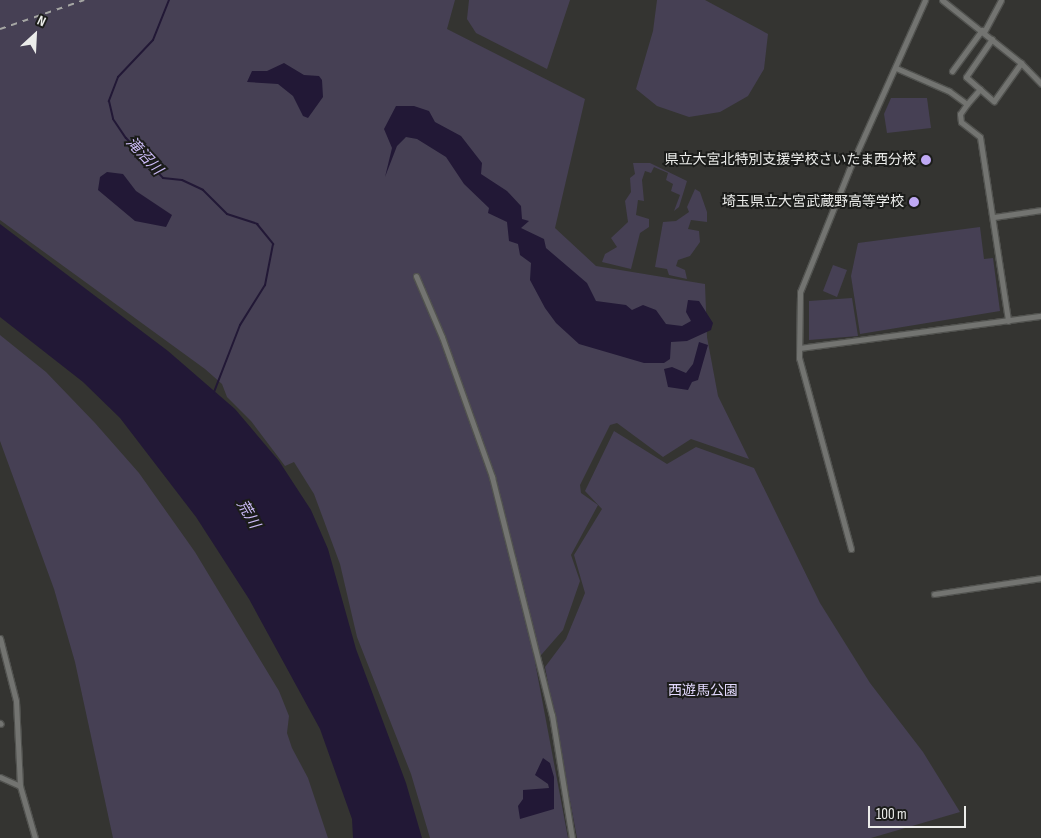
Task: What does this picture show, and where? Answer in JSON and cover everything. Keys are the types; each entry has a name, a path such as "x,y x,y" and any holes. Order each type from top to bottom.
{"street":[{"path":"850,548 801,368 800,292 849,170 896,68 899,54 925,0"},
{"path":"942,0 1021,63 1041,84"},
{"path":"952,71 983,31 1000,0"},
{"path":"992,39 966,77 994,101 1021,63"},
{"path":"896,68 949,90 967,104"},
{"path":"980,89 960,114 960,122 980,137 994,217 1008,321"},
{"path":"994,217 1041,210"},
{"path":"416,276 442,337 492,477 550,706 572,838"},
{"path":"800,348 1041,316"},
{"path":"934,594 1041,578"},
{"path":"0,638 16,701 20,786 35,838"},
{"path":"0,777 20,786"}],"green space":[{"path":"0,0 455,0 447,29 585,99 555,228 596,266 705,284 707,337 718,396 749,459 691,439 663,457 617,423 610,425 580,485 581,493 598,505 571,555 580,581 563,630 535,662 568,838 430,838 411,774 357,637 340,564 314,494 294,462 285,466 251,421 227,397 222,384 205,369 0,220"},
{"path":"469,0 570,0 547,69 476,33 467,19"},
{"path":"657,0 705,0 768,34 764,69 748,96 720,112 689,117 657,106 636,89 653,31"},
{"path":"891,98 927,98 931,128 887,133 884,114"},
{"path":"633,163 650,163 687,181 679,207 674,211 680,195 671,191 673,184 666,180 668,173 654,167 651,173 645,171 642,180 644,201 638,200 636,215 649,219 649,227 640,233 631,269 602,262 605,254 617,247 611,238 628,222 625,201 631,192 630,178 635,174"},
{"path":"695,189 700,192 707,212 707,222 691,220 688,229 699,231 700,242 690,256 678,260 676,266 685,270 687,279 669,275 667,269 655,267 663,222 676,221 689,212 687,207"},
{"path":"980,227 984,259 993,258 1000,311 860,334 851,276 858,243"},
{"path":"833,265 847,270 837,297 823,291"},
{"path":"852,298 858,336 809,340 809,301"},
{"path":"0,335 46,372 95,423 139,473 195,552 279,691 289,716 287,733 292,748 308,778 328,838 113,838 75,662 54,589 0,441"},
{"name":"西遊馬公園","path":"614,431 667,464 696,447 754,468 820,603 870,683 923,752 960,812 871,838 577,838 545,667 566,639 585,593 574,555 602,509 585,491"}],"water":[{"path":"284,63 304,75 319,76 322,80 323,97 308,118 303,116 293,96 278,84 247,82 252,71 267,71"},
{"path":"396,106 414,106 429,111 435,122 461,136 482,163 481,174 507,191 521,206 522,219 529,221 521,228 544,239 546,248 587,283 596,301 626,305 632,310 643,305 656,310 666,324 682,326 691,321 686,312 688,300 699,301 713,323 711,330 687,341 671,342 670,359 664,363 644,363 579,344 556,323 545,308 530,280 531,263 520,255 518,244 509,241 507,222 488,213 489,208 464,184 446,157 417,139 406,137 397,146 385,177 392,148 384,129"},
{"path":"107,172 123,174 136,191 172,215 166,227 135,221 98,190 100,177"},
{"name":"荒川","path":"0,224 168,351 235,409 279,461 311,510 328,549 356,649 406,783 422,838 353,838 352,819 320,729 249,599 196,517 120,418 83,382 0,317"},
{"path":"699,342 708,345 698,380 692,382 688,390 668,387 664,369 672,367 686,373 693,364"},
{"path":"543,758 550,763 554,777 554,809 520,819 518,806 523,799 523,790 549,788 548,784 535,775"}],"waterway":[{"name":"滝沼川","path":"169,0 153,40 118,77 109,101 113,119 126,138 163,178 182,180 203,190 227,214 257,224 273,244 265,285 240,325 214,392"}],"railway":[{"path":"0,29 84,0"}],"place":[{"name":"県立大宮北特別支援学校さいたま西分校","path":"926,160"},
{"name":"埼玉県立大宮武蔵野高等学校","path":"914,202"}]}
